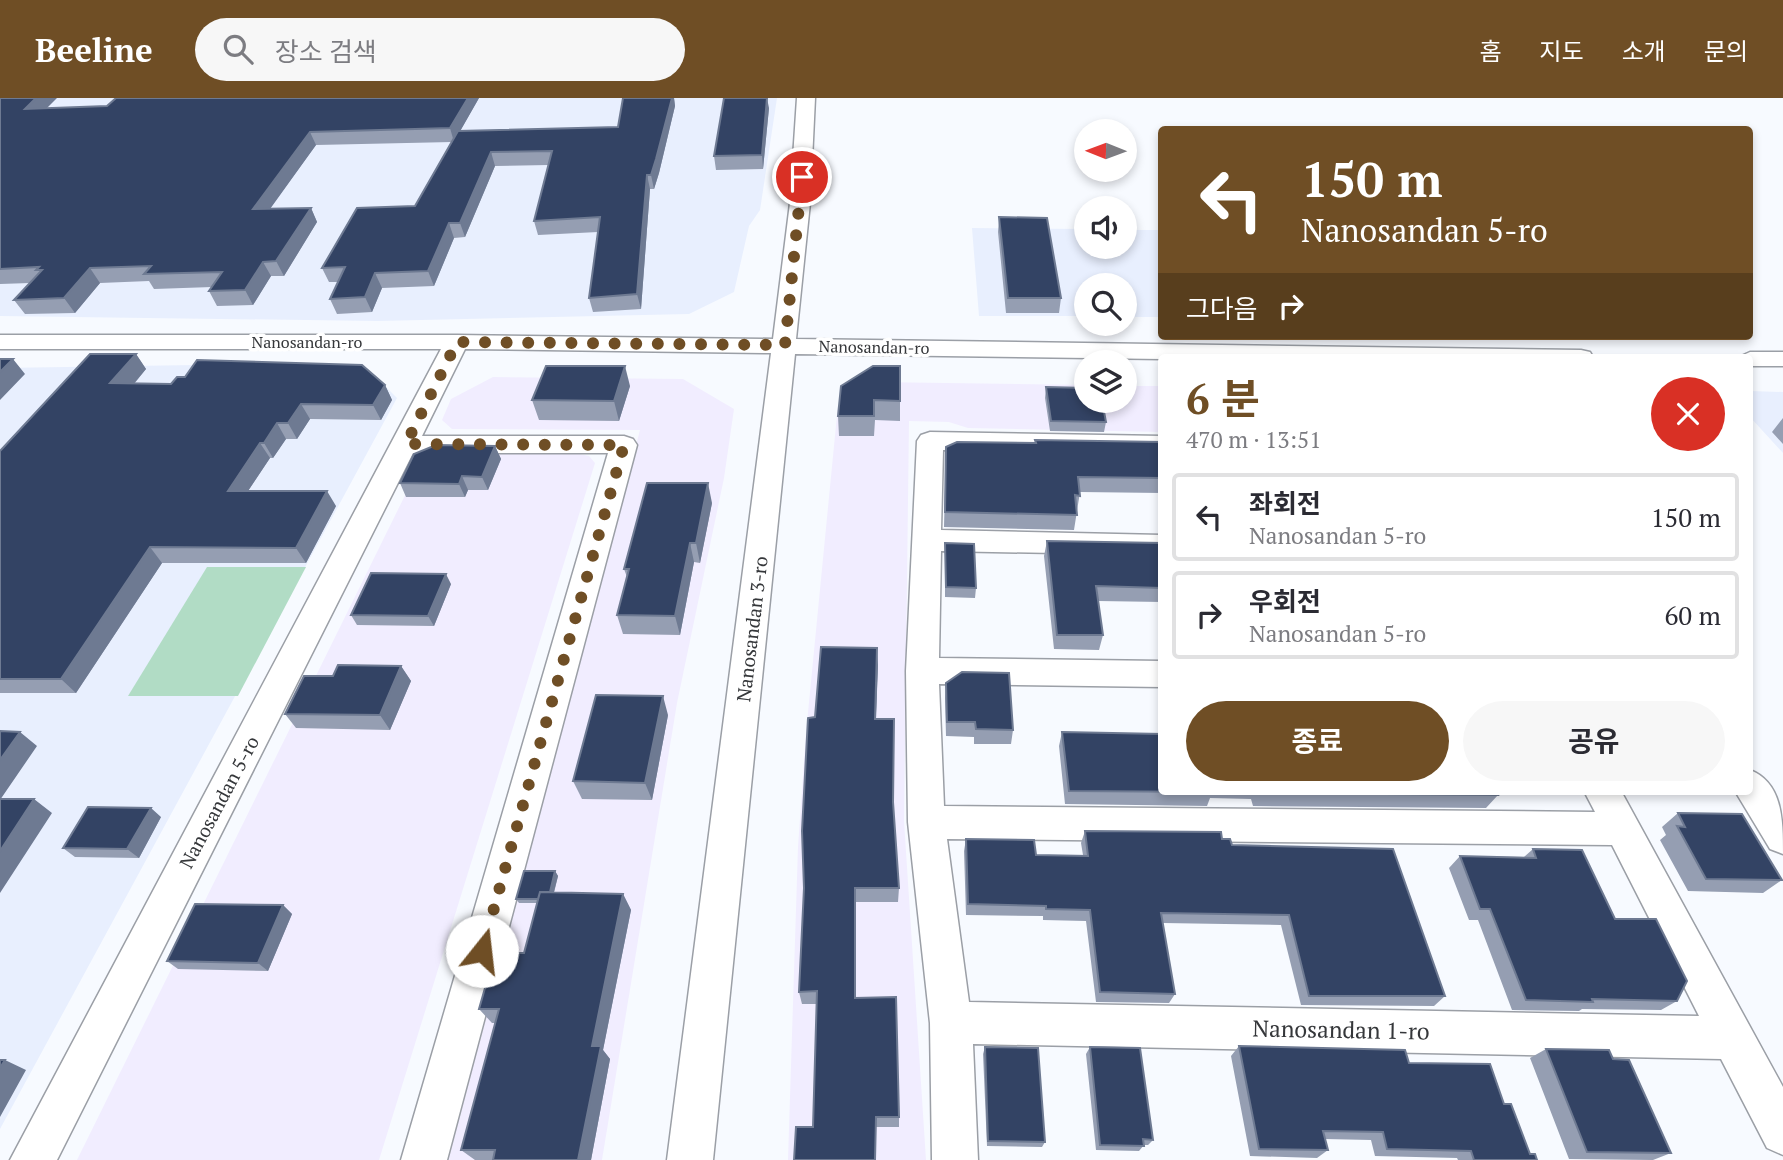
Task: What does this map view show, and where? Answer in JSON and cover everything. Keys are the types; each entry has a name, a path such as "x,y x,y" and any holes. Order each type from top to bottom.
{"street":[{"name":"Nanosandan 3-ro","path":"690,1160 785,345 800,203 806,98"},
{"name":"Nanosandan-ro","path":"0,342 457,342 1352,354"},
{"name":"Nanosandan 5-ro","path":"33,1160 457,342"},
{"path":"1753,359 1783,359"},
{"path":"955,1160 951,1023 926,822 922,671 930,441 1158,444"},
{"path":"406,444 624,445 424,1160"},
{"path":"926,540 1158,545"},
{"path":"922,671 1158,674"},
{"path":"1753,790 1783,837"},
{"path":"1604,795 1783,1132"},
{"path":"926,822 1623,829"},
{"name":"Nanosandan 1-ro","path":"951,1023 1732,1038"}],"shaded area":[{"path":"0,98 777,98 760,210 749,226 734,292 689,314 377,321 0,316"},
{"path":"972,228 1074,229 1074,259 1137,259 1137,230 1158,230 1158,317 1137,317 1137,273 1074,273 1074,316 979,316"},
{"path":"196,365 240,374 373,374 397,398 0,1129 0,368"},
{"path":"493,377 683,379 734,409 724,478 677,703 602,1160 446,1160 640,430 452,429 442,420 451,399"},
{"path":"873,382 1074,385 1074,413 1137,413 1137,386 1158,386 1158,432 968,428 949,422 909,421 904,821 926,1160 788,1160 798,847 806,733 838,405"},
{"path":"1753,391 1783,392 1783,453 1753,420"},
{"path":"444,453 580,454 589,456 595,463 379,1160 77,1160 420,465"}],"green space":[{"path":"207,567 306,567 238,696 128,696"}],"building":[{"path":"0,98 36,98 25,109 107,106 116,98 468,98 450,128 310,132 253,209 311,208 276,261 263,262 245,290 209,291 222,272 144,274 151,266 90,268 64,298 14,300 42,270 36,270 39,267 0,269"},
{"path":"623,98 672,98 651,175 647,175 637,294 589,298 600,217 534,221 552,151 491,152 460,223 449,223 428,271 375,273 365,297 330,299 345,267 322,268 357,208 415,206 458,131 618,127"},
{"path":"724,98 767,98 762,155 714,156"},
{"path":"999,217 1047,218 1061,298 1008,298"},
{"path":"90,354 136,354 110,383 171,384 177,377 185,377 197,360 362,365 385,385 373,405 301,404 288,423 277,423 264,443 260,443 228,491 327,491 296,548 150,547 61,679 0,679 0,451"},
{"path":"0,359 13,359 0,372"},
{"path":"546,366 625,366 614,401 532,400"},
{"path":"873,366 900,366 900,401 874,400 874,416 838,416 841,386"},
{"path":"1046,387 1074,388 1074,413 1104,413 1106,422 1051,421"},
{"path":"1035,440 1158,442 1158,478 1078,477 1080,496 1075,495 1077,515 945,512 946,447 957,442 1036,443"},
{"path":"436,445 495,446 482,477 462,476 459,484 400,483 414,454"},
{"path":"647,483 708,483 696,543 690,543 675,616 617,615 629,569 624,569"},
{"path":"1047,541 1158,543 1158,588 1096,586 1103,635 1057,635"},
{"path":"945,543 974,544 976,588 946,587"},
{"path":"371,573 446,574 428,616 351,615"},
{"path":"821,647 877,648 875,719 894,719 893,802 899,888 855,888 855,998 896,997 899,1117 876,1117 875,1160 794,1160 796,1127 813,1127 817,991 799,992 804,888 802,831 808,718 815,717"},
{"path":"338,665 401,666 380,715 285,714 304,676 333,676"},
{"path":"962,672 1009,673 1013,730 976,729 975,722 947,722 946,683"},
{"path":"596,695 663,696 645,783 573,781"},
{"path":"0,731 20,732 0,760"},
{"path":"1062,732 1158,734 1158,792 1069,791"},
{"path":"0,799 34,799 0,851"},
{"path":"88,807 151,808 127,849 63,848"},
{"path":"1678,813 1742,814 1782,880 1706,879 1677,826 1685,827"},
{"path":"1085,831 1221,832 1222,839 1230,839 1232,845 1393,849 1445,996 1309,996 1289,915 1161,913 1175,994 1100,992 1090,910 968,904 966,839 1034,840 1036,855 1088,856"},
{"path":"1533,849 1582,850 1615,919 1656,919 1687,981 1677,1001 1526,1000 1490,909 1480,909 1460,856 1536,858"},
{"path":"524,871 555,871 550,892 540,892 538,899 516,899"},
{"path":"540,892 623,894 592,1046 601,1046 578,1160 493,1160 495,1150 461,1150 499,1009 479,1009 495,953 524,953"},
{"path":"195,904 283,905 258,963 167,961"},
{"path":"1239,1046 1405,1050 1409,1063 1490,1064 1504,1104 1511,1104 1530,1154 1535,1154 1537,1160 1474,1160 1471,1151 1387,1149 1383,1132 1323,1131 1328,1150 1259,1149"},
{"path":"985,1047 1038,1048 1045,1142 988,1141"},
{"path":"1090,1047 1140,1048 1153,1140 1143,1139 1144,1146 1100,1145"},
{"path":"1546,1049 1609,1050 1613,1059 1629,1060 1671,1153 1587,1152"}],"route":[{"path":"482,951 624,445 406,444 457,342 785,345 802,177"}]}
